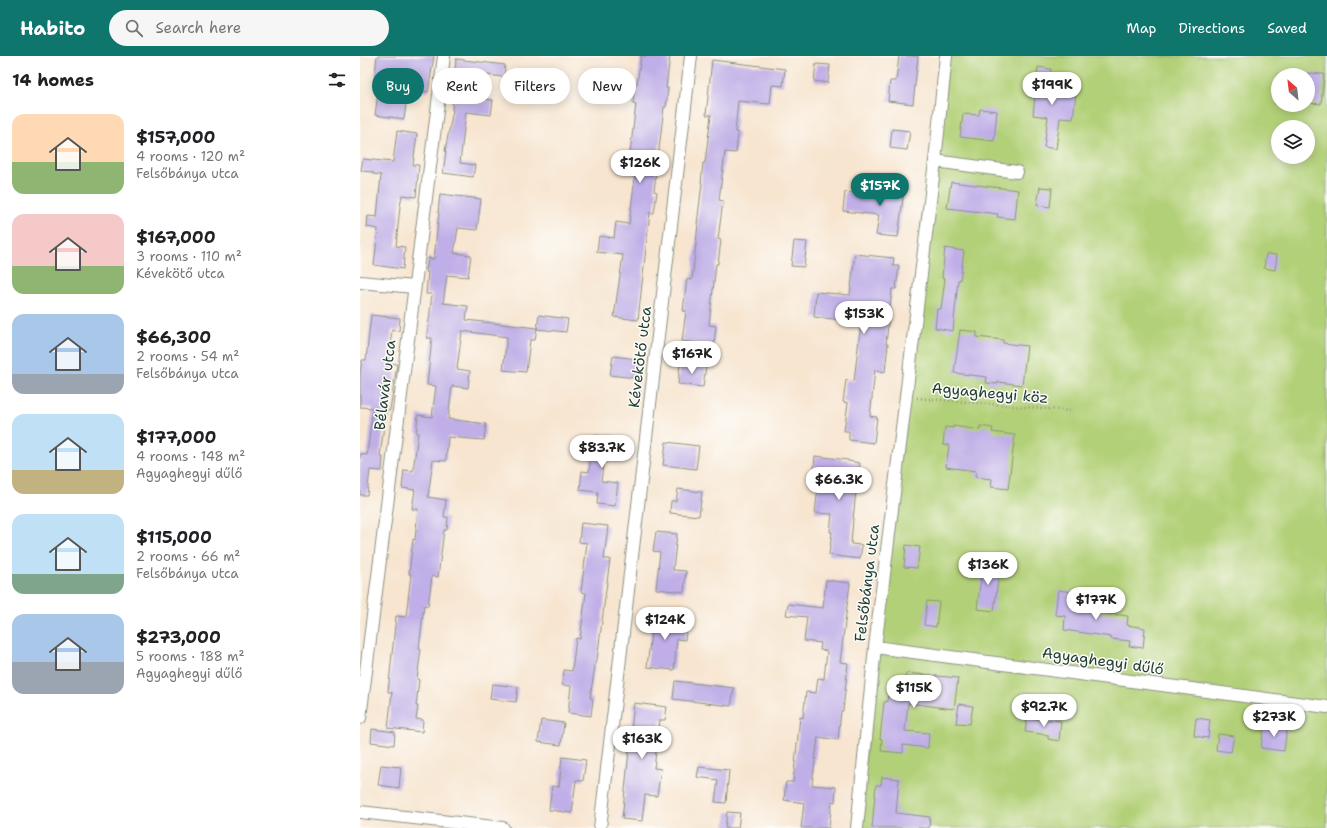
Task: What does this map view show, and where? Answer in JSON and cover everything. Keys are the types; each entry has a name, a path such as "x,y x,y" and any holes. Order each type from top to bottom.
{"street":[{"name":"Bélavár utca","path":"360,718 444,56"},
{"name":"Kévekötő utca","path":"600,828 691,56"},
{"name":"Felsőbánya utca","path":"857,828 875,647 935,161 946,56"},
{"path":"935,161 1017,172"},
{"path":"360,282 414,287"},
{"name":"Agyaghegyi dűlő","path":"875,647 1327,707"},
{"path":"360,812 503,828"}],"path":[{"name":"Agyaghegyi köz","path":"906,397 1072,411"}],"green space":[{"path":"946,56 1327,56 1327,828 857,828"}],"building":[{"path":"377,56 434,56 428,92 424,91 424,68 376,68"},
{"path":"641,56 670,56 666,88 668,88 666,107 664,107 654,191 657,192 654,213 650,212 638,320 614,317 623,255 597,252 599,236 614,238 616,222 629,224 637,162 629,161"},
{"path":"899,56 918,56 913,104 888,101 890,81 896,81"},
{"path":"456,59 505,65 505,68 500,68 500,77 492,76 492,68 455,68"},
{"path":"712,60 785,69 783,86 772,85 770,104 738,101 735,132 738,133 736,153 725,152 719,200 723,201 718,239 721,240 718,264 716,264 709,325 716,326 714,345 682,341 686,311 683,311 687,279 692,280 703,163 705,163 711,115 706,115"},
{"path":"816,64 830,65 828,83 814,81"},
{"path":"1038,67 1051,69 1048,90 1076,94 1073,119 1060,118 1056,149 1044,147 1048,117 1033,115"},
{"path":"1315,73 1324,74 1321,104 1315,104"},
{"path":"493,100 491,115 466,112 460,163 475,165 473,177 443,173 452,104 492,104"},
{"path":"377,104 406,104 404,119 375,115"},
{"path":"980,109 997,111 994,141 960,137 963,114 979,115"},
{"path":"892,129 910,131 907,150 890,148"},
{"path":"397,131 417,134 413,165 419,165 416,197 402,195 400,206 396,246 405,247 403,269 374,265 378,229 367,227 368,216 377,217 381,175 373,174 373,172 361,171 363,159 393,162"},
{"path":"881,180 905,183 898,237 876,235 879,215 843,211 845,192 879,196"},
{"path":"951,182 1018,190 1015,219 997,217 998,214 947,208"},
{"path":"1040,187 1052,188 1050,207 1037,205"},
{"path":"440,194 481,199 477,230 458,228 454,253 471,255 468,277 447,275 443,303 468,306 466,320 537,328 535,340 530,340 526,372 503,370 507,337 462,331 457,369 470,371 468,388 452,386 448,419 486,424 484,440 448,437 446,461 433,460 428,497 446,500 444,517 448,517 447,530 444,530 438,577 432,576 428,606 424,605 419,649 421,649 417,679 419,680 416,706 418,706 416,719 423,720 422,732 388,728 392,692 388,692 396,616 406,617 411,574 409,574 413,539 415,540 418,509 412,509 415,490 402,488 404,470 413,471 418,433 416,433 418,415 432,417 436,386 427,385 432,338 427,338 432,294 426,294 428,272 426,272 428,258 434,259"},
{"path":"794,241 807,242 804,267 791,266"},
{"path":"945,248 964,251 960,280 958,280 953,331 935,328 937,309 941,309 945,279 942,278"},
{"path":"855,254 894,258 893,266 899,266 896,289 892,289 886,344 888,344 885,372 875,370 870,416 877,417 874,443 849,440 849,431 844,431 848,403 843,402 846,380 854,381 861,322 814,317 816,292 850,295"},
{"path":"1266,254 1277,255 1275,270 1264,268"},
{"path":"371,315 400,318 399,331 392,330 388,363 397,364 390,410 386,410 380,456 383,457 382,471 370,470 367,495 360,495 360,454 367,455 373,408 360,407 360,373 362,360 366,360"},
{"path":"539,315 568,319 566,332 537,329"},
{"path":"960,330 977,332 977,337 1003,340 1003,343 1027,346 1022,385 998,382 998,384 986,383 987,377 954,373"},
{"path":"613,356 637,359 635,378 610,375"},
{"path":"680,363 706,366 703,387 678,384"},
{"path":"953,426 980,430 980,426 993,428 992,432 1015,435 1008,489 991,487 992,479 975,477 976,471 946,467 949,445 943,445 945,427 953,428"},
{"path":"594,435 626,439 624,451 619,451 618,460 604,459 601,481 618,483 615,506 597,504 598,492 580,490 582,471 589,472"},
{"path":"666,442 699,446 696,469 663,465"},
{"path":"815,456 860,463 859,471 869,472 868,484 857,483 853,519 851,544 862,545 860,559 829,555 832,532 830,532 832,514 815,513 819,479 813,478"},
{"path":"678,489 702,492 699,516 670,513 671,501 676,501"},
{"path":"581,523 608,526 604,559 610,559 597,660 596,659 590,698 593,699 591,716 568,713 571,686 562,685 564,670 572,671 576,638 580,639 586,593 581,592 587,543 579,542"},
{"path":"656,532 677,534 673,570 686,571 684,592 656,589 660,552 653,551"},
{"path":"906,545 920,547 917,568 904,567"},
{"path":"983,562 1000,564 994,611 977,609"},
{"path":"826,580 850,583 840,662 848,663 843,711 841,711 838,740 818,737 812,785 836,787 835,802 832,801 829,828 801,828 804,803 784,800 786,782 793,782 800,717 803,718 806,692 816,693 818,678 824,679 827,651 820,650 821,643 804,641 807,617 786,615 788,604 823,608"},
{"path":"1058,590 1080,593 1078,610 1128,616 1127,625 1145,628 1143,648 1129,646 1130,641 1064,630 1065,616 1055,615"},
{"path":"927,601 939,602 936,627 924,625"},
{"path":"653,615 688,619 685,640 677,639 674,670 647,667"},
{"path":"906,673 958,678 954,709 908,703 905,731 929,733 928,748 903,745 903,753 881,751 882,739 880,739 884,702 887,702 888,696 903,697"},
{"path":"675,681 734,688 731,706 673,699"},
{"path":"492,684 518,687 516,702 490,699"},
{"path":"634,703 667,707 665,720 660,720 654,768 661,769 657,796 645,795 642,821 622,819"},
{"path":"959,704 973,706 970,724 956,723"},
{"path":"1027,718 1061,721 1059,741 1048,739 1048,735 1025,732"},
{"path":"1196,718 1210,720 1208,738 1194,736"},
{"path":"541,720 564,723 561,745 538,742"},
{"path":"1264,725 1287,727 1284,751 1261,748"},
{"path":"372,729 395,732 394,745 371,742"},
{"path":"1218,734 1234,736 1231,752 1216,750"},
{"path":"562,757 586,760 583,781 576,780 572,813 549,810 552,786 559,787"},
{"path":"381,765 401,767 399,788 378,785"},
{"path":"699,767 729,770 726,803 715,802 718,780 697,777"},
{"path":"882,777 899,779 896,813 930,817 929,828 872,828 876,785 881,785"},
{"path":"727,812 740,813 738,828 725,828"}]}
